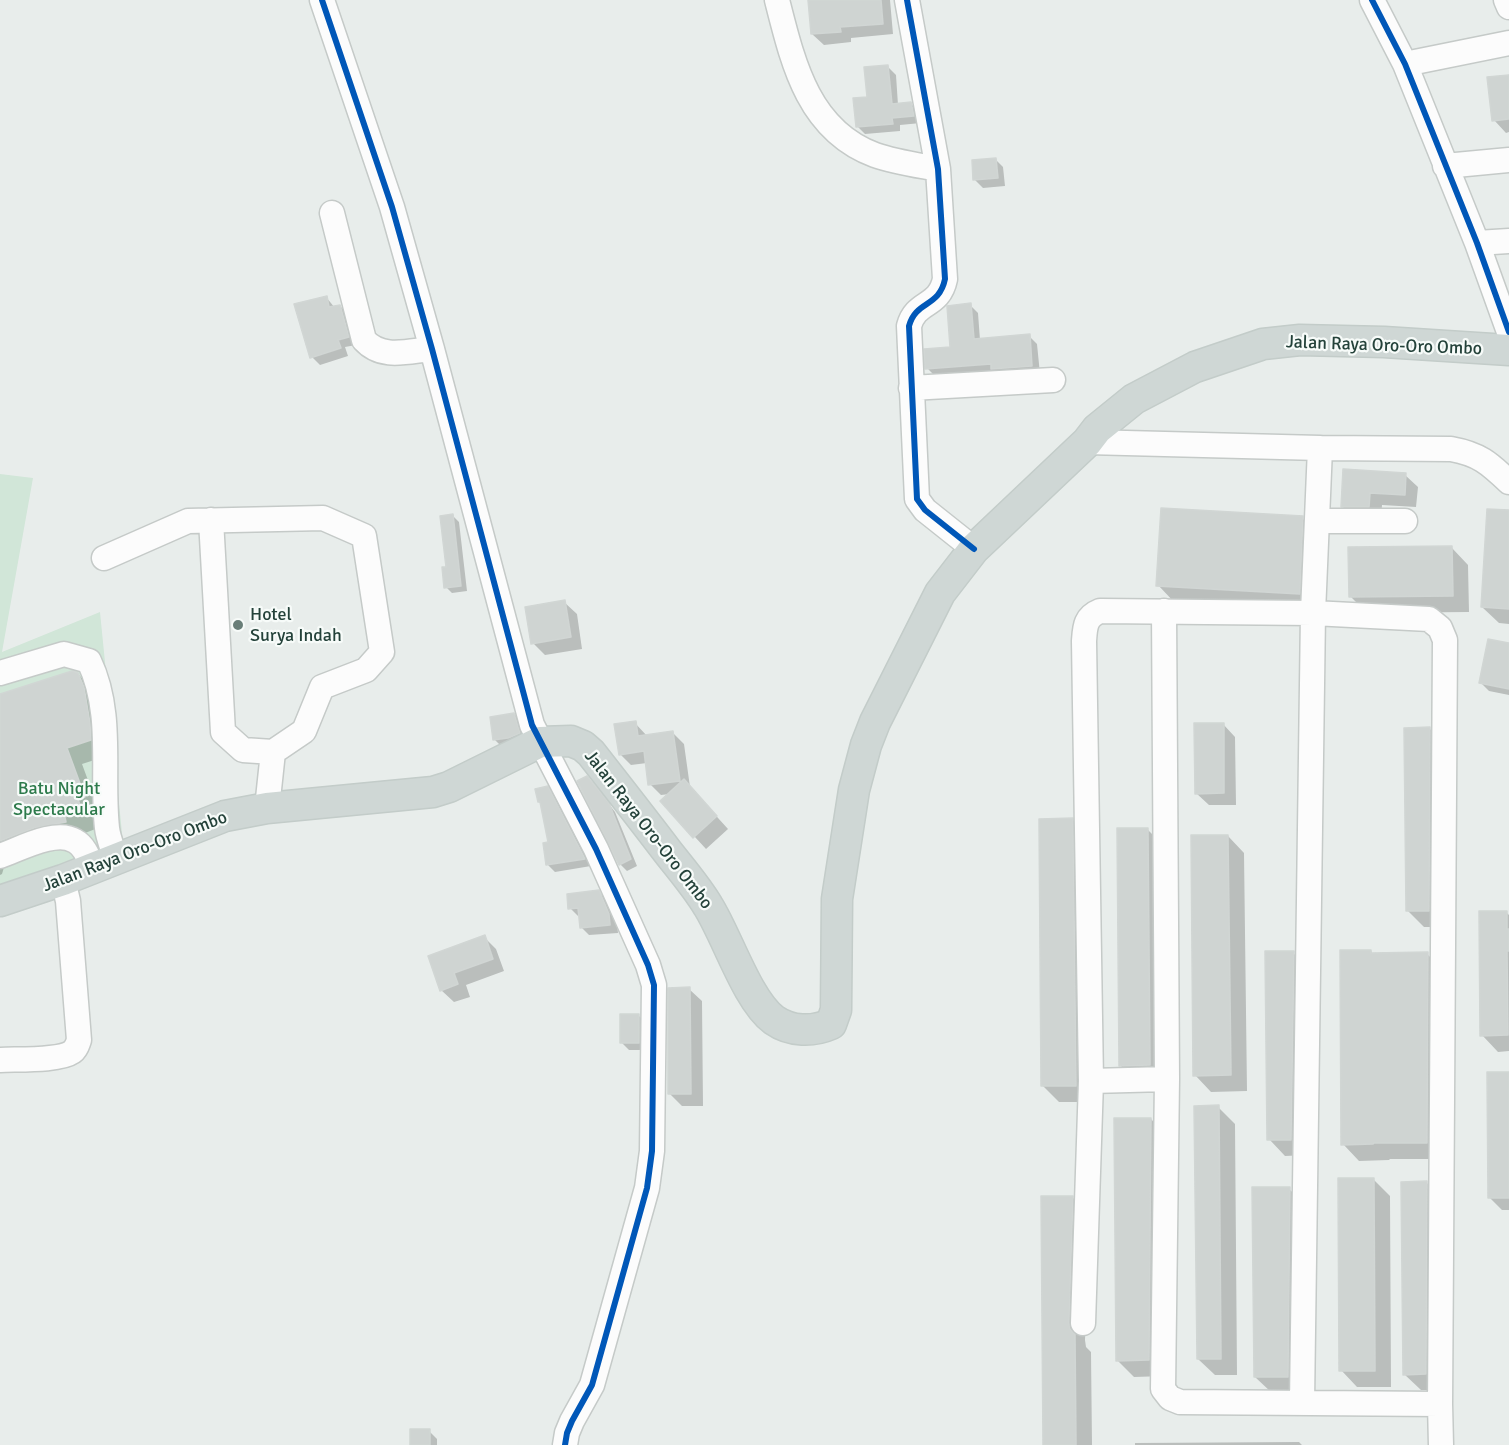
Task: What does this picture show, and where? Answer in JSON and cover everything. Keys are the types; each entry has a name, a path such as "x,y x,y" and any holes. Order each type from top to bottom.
{"main road":[{"name":"Jalan Raya Oro-Oro Ombo","path":"0,901 63,880 225,816 267,808 433,792 449,787 540,742 570,741 591,753 700,893 719,925 754,996 765,1012 782,1025 799,1029 816,1029 831,1024 836,1010 837,899 854,790 866,745 874,722 940,593 974,549 1087,442 1097,429 1134,399 1195,368 1263,344 1300,340 1509,350"}],"street":[{"path":"322,0 392,207 529,714 540,742 596,849 648,965 654,985 652,1151 647,1188 592,1385 572,1420 565,1445"},
{"path":"777,0 790,54 808,96 833,131 849,142 876,155 938,170"},
{"path":"907,0 938,170 945,279 938,297 915,311 909,326 917,499 925,510 974,549"},
{"path":"1372,0 1405,64 1477,243 1509,332"},
{"path":"1506,0 1509,7"},
{"path":"1405,64 1509,43"},
{"path":"1445,166 1509,160"},
{"path":"332,213 364,340 372,349 384,353 432,349"},
{"path":"1477,243 1509,241"},
{"path":"911,388 1053,380"},
{"path":"1087,442 1451,449 1469,452 1486,460 1509,482"},
{"path":"1302,1402 1313,613 1320,448"},
{"path":"104,558 188,521 211,520 323,518 364,536 382,652 366,670 321,687 303,731 273,752 243,750 223,732 211,520"},
{"path":"1317,521 1405,521"},
{"path":"1083,1323 1091,1081 1085,627 1089,617 1100,611 1313,613 1429,619 1440,628 1445,640 1441,1445"},
{"path":"1164,612 1167,1079 1163,1389 1170,1398 1180,1402 1440,1404"},
{"path":"0,673 64,654 89,661 98,679 106,744 107,829 104,864"},
{"path":"267,808 273,752"},
{"path":"0,856 58,836 76,841 84,850 104,864"},
{"path":"0,1060 59,1056 70,1053 76,1048 79,1040 68,901 63,880"},
{"path":"1091,1081 1167,1079"}],"green space":[{"name":"Batu Night Spectacular","path":"0,474 33,478 2,652 100,612 123,843 0,885"}],"building":[{"path":"808,0 881,0 883,24 840,27 841,32 811,34"},
{"path":"888,65 892,104 911,102 914,116 892,118 893,124 856,127 853,98 867,97 864,67"},
{"path":"1509,75 1509,119 1492,121 1487,77"},
{"path":"996,158 998,178 973,180 972,160"},
{"path":"327,296 329,307 340,305 349,337 338,340 341,348 310,358 294,304"},
{"path":"971,303 974,339 1030,334 1032,366 991,369 991,364 925,369 924,349 950,347 947,306"},
{"path":"1343,469 1406,473 1405,495 1370,493 1369,507 1341,507"},
{"path":"1161,508 1303,516 1300,594 1156,586"},
{"path":"1487,509 1509,510 1509,609 1481,607"},
{"path":"453,514 461,586 444,588 442,567 446,567 440,516"},
{"path":"1452,546 1453,596 1349,597 1348,547"},
{"path":"565,600 571,637 531,644 525,607"},
{"path":"1488,639 1509,643 1509,689 1479,683"},
{"path":"72,671 78,673 84,687 90,723 91,740 67,748 85,797 78,799 82,811 65,817 66,822 34,828 0,841 0,694"},
{"path":"514,713 520,733 508,738 493,740 490,717"},
{"path":"636,721 638,736 673,731 680,781 648,785 644,751 619,755 614,724"},
{"path":"1194,723 1224,723 1224,793 1195,794"},
{"path":"1430,727 1429,911 1406,911 1404,728"},
{"path":"587,776 609,803 631,859 619,865 577,781"},
{"path":"684,779 717,816 693,838 660,801"},
{"path":"548,786 585,859 546,865 543,843 548,842 535,789"},
{"path":"1073,818 1076,1086 1041,1086 1039,819"},
{"path":"1117,828 1148,828 1150,1065 1119,1066"},
{"path":"1191,835 1228,835 1231,1075 1193,1076"},
{"path":"599,890 609,914 610,925 580,928 578,908 568,909 567,894"},
{"path":"1479,911 1507,911 1507,929 1509,929 1508,1035 1480,1036"},
{"path":"485,935 493,959 454,973 458,984 440,991 428,956"},
{"path":"1340,950 1371,950 1371,953 1428,952 1427,1143 1341,1145"},
{"path":"1265,951 1294,951 1291,1140 1267,1140"},
{"path":"690,987 691,1094 668,1094 668,988"},
{"path":"620,1014 639,1014 639,1043 620,1043"},
{"path":"1487,1072 1509,1072 1509,1198 1488,1198"},
{"path":"1219,1105 1221,1359 1197,1359 1194,1106"},
{"path":"1114,1118 1151,1118 1149,1360 1116,1361"},
{"path":"1338,1178 1374,1178 1375,1371 1339,1371"},
{"path":"1427,1181 1426,1374 1403,1375 1401,1182"},
{"path":"1252,1187 1290,1187 1288,1377 1254,1377"},
{"path":"1041,1196 1073,1196 1069,1323 1070,1329 1075,1334 1076,1445 1043,1445"},
{"path":"410,1429 430,1429 430,1445 410,1445"}],"cycle path":[{"path":"322,0 392,207 532,725 596,849 648,965 654,985 652,1151 647,1188 592,1385 572,1421 565,1445"},
{"path":"907,0 938,169 945,279 938,295 917,312 909,326 917,499 925,510 974,549"},
{"path":"1372,0 1405,64 1477,243 1509,332"}],"place":[{"name":"Hotel Surya Indah","path":"238,625"}]}
